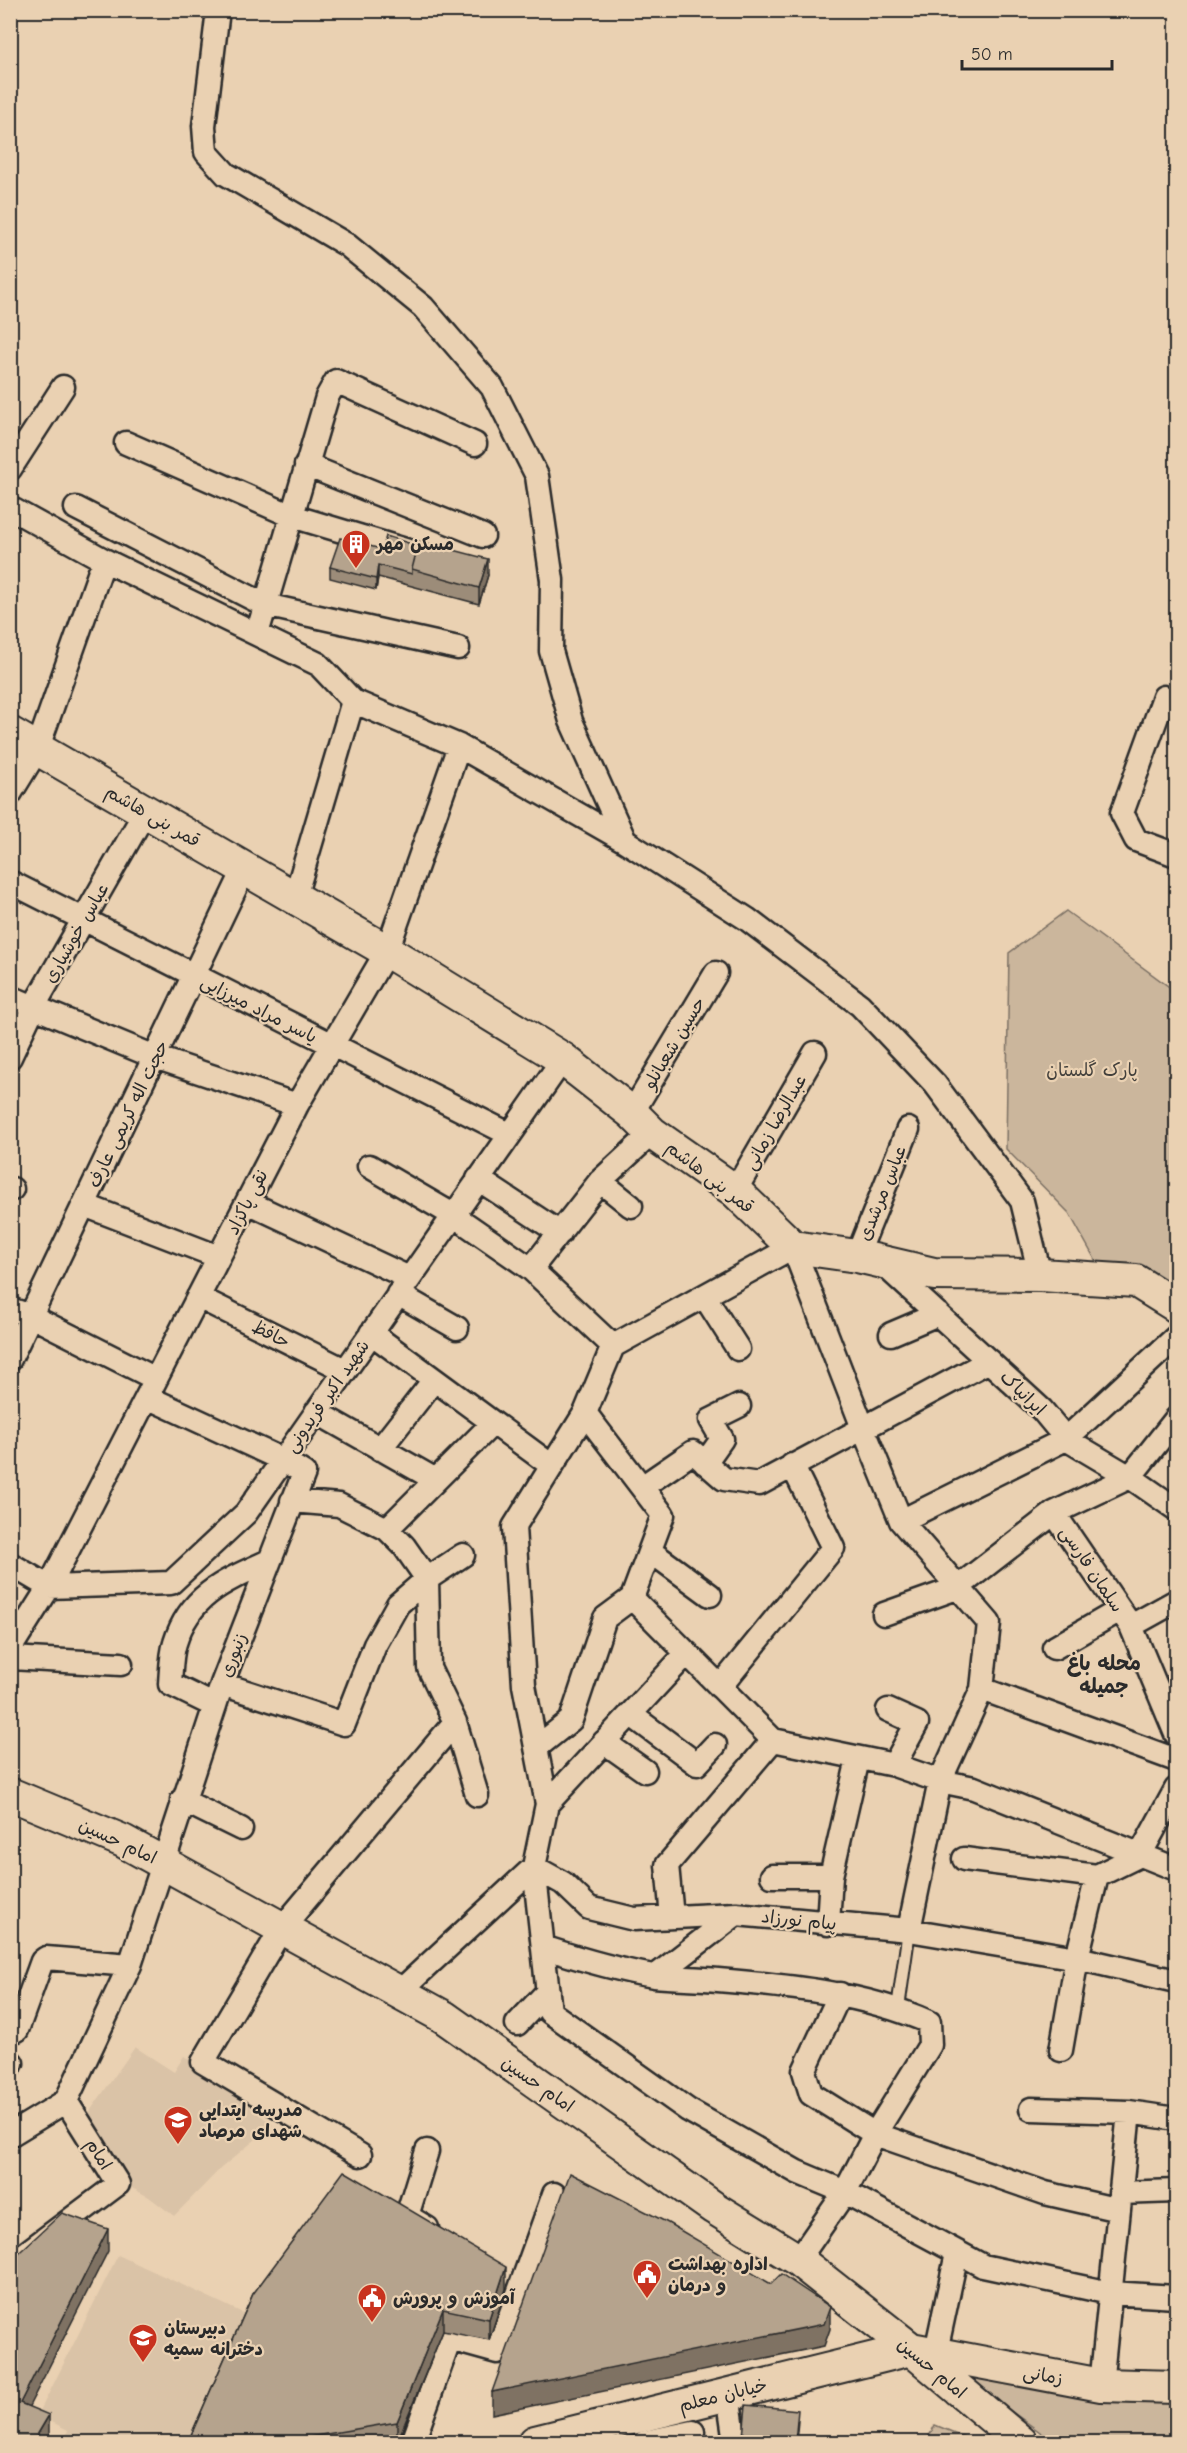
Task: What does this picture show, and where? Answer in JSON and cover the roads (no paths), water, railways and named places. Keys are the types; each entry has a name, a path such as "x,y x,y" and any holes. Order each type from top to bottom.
{"street":[{"path":"218,10 204,126 206,152 226,174 347,245 423,307 492,387 537,476 552,580 551,651 571,721 625,841"},
{"path":"257,634 327,397 336,381 475,444"},
{"path":"10,469 63,387"},
{"path":"126,442 292,516 437,559"},
{"path":"306,465 483,536"},
{"path":"10,508 104,560 318,664 353,702 459,746 625,841 747,919 860,1005 935,1084 1022,1201 1040,1275"},
{"path":"76,508 265,605 458,648"},
{"path":"10,795 37,750 104,560"},
{"path":"1164,697 1122,813 1136,840 1176,855"},
{"path":"295,897 353,702"},
{"name":"قمر بنی هاشم","path":"10,733 387,951 563,1059 642,1123 735,1191 793,1247"},
{"name":"نقی پاکزاد","path":"10,1649 49,1587 297,1105 387,951 459,746"},
{"name":"عباس خوشیاری","path":"10,1057 34,1006 145,812"},
{"name":"حجت اله کریمی عارف","path":"10,1359 21,1312 84,1205 245,868"},
{"name":"یاسر مراد میرزایی","path":"10,882 509,1134"},
{"name":"حسین شعبانلو","path":"531,1269 600,1182 642,1123 716,973"},
{"path":"10,997 155,1057 297,1105"},
{"name":"عبدالرضا زمانی","path":"735,1191 815,1053"},
{"name":"شهید اکبر فریدونی","path":"49,1587 171,1583 246,1513 563,1059"},
{"name":"عباس مرشدی","path":"869,1259 908,1129"},
{"path":"369,1166 453,1215 531,1269 612,1346"},
{"path":"478,1179 560,1233"},
{"path":"600,1182 631,1206"},
{"path":"247,1202 404,1286 457,1328"},
{"path":"84,1205 219,1257"},
{"path":"1176,1306 1136,1281 1040,1275 934,1274 869,1259 793,1247 612,1346 585,1413 514,1527 524,1685 547,1804 534,1867 550,2012 688,2110 797,2172 845,2192 983,2266 1110,2293 1176,2297"},
{"path":"793,1247 901,1521 989,1623 982,1689 940,1781 909,1930"},
{"name":"ایرانپاک","path":"869,1259 938,1314 1041,1410 1066,1439 1131,1476 1176,1509"},
{"name":"حافظ","path":"198,1297 345,1370"},
{"path":"705,1297 738,1349"},
{"path":"21,1312 151,1388 283,1460"},
{"path":"891,1334 938,1314"},
{"path":"371,1333 552,1466"},
{"path":"901,1521 1066,1439 1176,1338"},
{"path":"642,1487 693,1452 724,1479 759,1484 988,1361"},
{"path":"380,1449 434,1380"},
{"path":"705,1463 722,1439 711,1420 739,1406"},
{"path":"316,1412 436,1480"},
{"path":"536,1748 572,1720 605,1618 632,1598 663,1515 585,1413"},
{"path":"884,1614 957,1588 1054,1513 1131,1476 1176,1419"},
{"path":"387,1529 493,1423"},
{"name":"زنبوری","path":"66,2101 130,1965 182,1800 222,1684 304,1473 283,1460"},
{"path":"720,1687 833,1548 792,1465"},
{"path":"292,1501 339,1505 387,1529 404,1546 427,1579 429,1668 454,1722 477,1796"},
{"name":"سلمان فارسی","path":"1054,1513 1126,1618 1176,1734"},
{"path":"650,1551 711,1595"},
{"path":"222,1684 344,1724 375,1645 398,1604 427,1579 463,1555"},
{"path":"215,1706 170,1684 175,1643 190,1610 222,1582 269,1561"},
{"path":"10,1564 49,1587"},
{"path":"632,1598 773,1740 858,1760 894,1765 940,1781 974,1788 1176,1869"},
{"name":"سلمان فارسی","path":"1126,1618 1176,1600"},
{"path":"1054,1648 1126,1618"},
{"path":"547,1804 687,1653"},
{"path":"10,1658 121,1664"},
{"path":"982,1689 1176,1760"},
{"path":"888,1710 917,1723 894,1765"},
{"path":"630,1714 697,1764 715,1745"},
{"path":"360,2155 203,2062 282,1928 454,1722"},
{"path":"672,1917 667,1865 773,1740"},
{"path":"604,1742 645,1772"},
{"path":"828,1924 831,1876 858,1760"},
{"path":"964,1859 1097,1876 1140,1855 1176,1789"},
{"name":"امام حسین","path":"10,1794 123,1841 444,2018 714,2208 798,2260 923,2353 1021,2442"},
{"path":"182,1800 241,1829"},
{"path":"399,1992 534,1867"},
{"name":"پیام نورزاد","path":"534,1867 563,1883 589,1908 633,1919 736,1914 909,1930 1077,1958 1176,1981"},
{"path":"772,1876 831,1876"},
{"path":"1061,2050 1077,1958 1097,1876"},
{"path":"656,1976 736,1914"},
{"path":"543,1947 609,1968 656,1976 718,1980 840,1994 898,2008 929,2022 930,2045 875,2134 845,2192 798,2260"},
{"path":"17,2030 42,1961 46,1958 130,1965"},
{"path":"517,2024 548,1991"},
{"path":"840,1994 804,2071 811,2094 875,2134 1045,2193 1119,2202 1176,2190"},
{"path":"10,2135 66,2101"},
{"name":"امام","path":"10,2265 118,2184 66,2101"},
{"path":"1030,2109 1129,2112 1176,2119"},
{"path":"1101,2385 1129,2112"},
{"path":"427,2151 407,2216 448,2241"},
{"path":"413,2442 450,2339 497,2352 554,2194"},
{"path":"923,2353 957,2253"},
{"path":"500,2271 520,2284"},
{"name":"زمانی","path":"923,2353 1101,2385 1176,2387"},
{"name":"خیابان معلم","path":"535,2442 728,2394 923,2353"},
{"path":"728,2394 735,2442"},
{"path":"645,2442 693,2432"}],"lane":[{"path":"898,2008 909,1930"}],"place":[{"name":"مسکن مهر","path":"356,570"},
{"name":"مدرسه ایتدایی شهدای مرصاد","path":"178,2146"},
{"name":"اداره بهداشت و درمان","path":"647,2300"},
{"name":"آموزش و پرورش","path":"372,2324"},
{"name":"دبیرستان دخترانه سمیه","path":"143,2364"}],"district":[{"name":"محله باغ‌ جمیله","path":"1104,1674"}],"park label":[{"name":"پارک گلستان","path":"1092,1070"}]}
